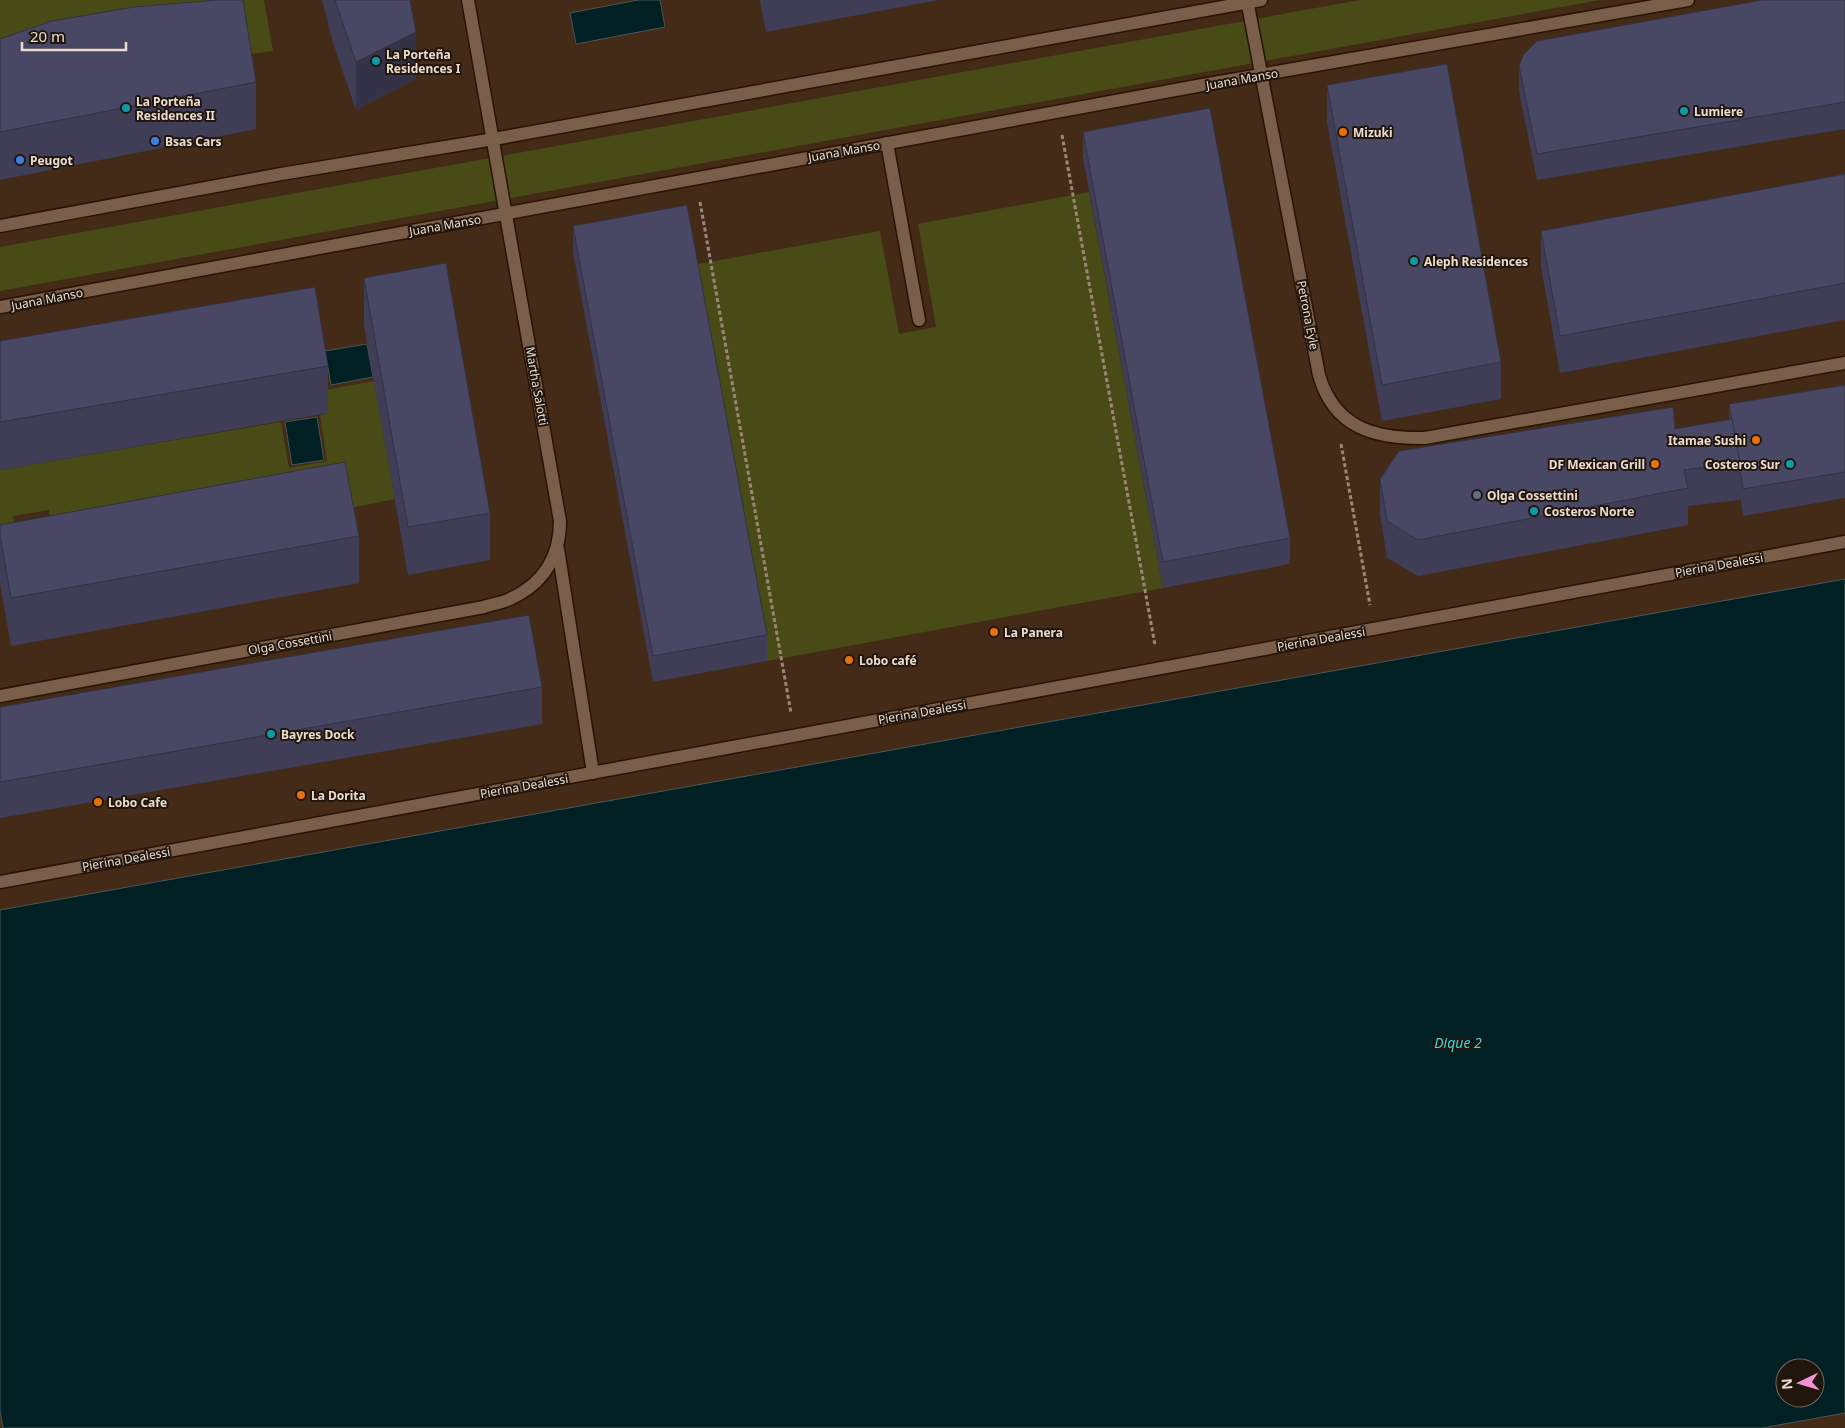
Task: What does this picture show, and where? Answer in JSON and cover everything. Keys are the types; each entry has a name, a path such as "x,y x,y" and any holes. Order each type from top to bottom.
{"street":[{"name":"Martha Salotti","path":"468,0 559,513 560,534 558,549 593,773"},
{"path":"0,226 281,174 494,139 1247,1 1261,0"},
{"name":"Juana Manso","path":"0,307 1057,112 1688,0"},
{"name":"Petrona Eyle","path":"1247,1 1320,375 1327,396 1334,407"},
{"path":"887,143 919,320"},
{"path":"1334,407 1354,425 1366,430 1395,437 1425,438 1845,363"},
{"name":"Pierina Dealessi","path":"0,882 1845,542"},
{"name":"Olga Cossettini","path":"0,696 484,607 510,599 527,589 540,577 558,549"}],"path":[{"path":"1057,112 1160,668"},
{"path":"696,179 795,735"},
{"path":"1334,407 1375,629"}],"shaded area":[{"path":"0,0 264,0 273,51 0,86"},
{"path":"1360,0 1600,0 0,291 0,247"},
{"path":"1089,192 1163,588 767,661 693,265 880,231 899,334 936,327 918,224"},
{"path":"374,381 395,499 57,561 49,510 13,516 21,568 0,572 0,470 281,422 289,468 327,461 320,415 328,413 325,390"}],"water":[{"path":"638,0 660,0 665,27 576,44 570,13"},
{"path":"367,344 373,377 331,385 325,351"},
{"path":"317,417 324,460 292,465 285,422"},
{"name":"Dique 2","path":"1845,579 1845,1413 1762,1428 3,1428 0,1410 0,910"}],"building":[{"path":"217,0 243,0 256,82 0,132 0,39 52,21 134,7"},
{"path":"335,0 410,0 416,32 356,62"},
{"name":"Lumiere","path":"1762,0 1845,0 1845,102 1537,154 1519,66 1523,55 1537,41"},
{"name":"Aleph Residences","path":"1447,64 1501,362 1382,385 1327,85"},
{"path":"1210,108 1290,538 1163,562 1083,132"},
{"path":"1845,174 1845,283 1560,336 1541,231"},
{"path":"687,205 767,635 653,656 573,226"},
{"path":"446,263 490,513 408,527 364,278"},
{"path":"315,287 328,366 0,422 0,341"},
{"name":"Costeros Sur","path":"1845,385 1845,472 1743,489 1729,404"},
{"path":"1673,407 1675,429 1732,419 1740,463 1684,470 1688,488 1418,540 1387,521 1380,479 1399,451"},
{"path":"345,462 359,536 11,598 0,525"},
{"path":"529,615 542,687 0,782 0,707"}],"place":[{"name":"La Porteña Residences I","path":"376,61"},
{"name":"La Porteña Residences II","path":"126,108"},
{"name":"Lumiere","path":"1684,111"},
{"name":"Mizuki","path":"1343,132"},
{"name":"Bsas Cars","path":"155,141"},
{"name":"Peugot","path":"20,160"},
{"name":"Aleph Residences","path":"1414,261"},
{"name":"Itamae Sushi","path":"1756,440"},
{"name":"DF Mexican Grill","path":"1655,464"},
{"name":"Costeros Sur","path":"1790,464"},
{"name":"Olga Cossettini","path":"1477,495"},
{"name":"Costeros Norte","path":"1534,511"},
{"name":"La Panera","path":"994,632"},
{"name":"Lobo café","path":"849,660"},
{"name":"Bayres Dock","path":"271,734"},
{"name":"La Dorita","path":"301,795"},
{"name":"Lobo Cafe","path":"98,802"}]}
